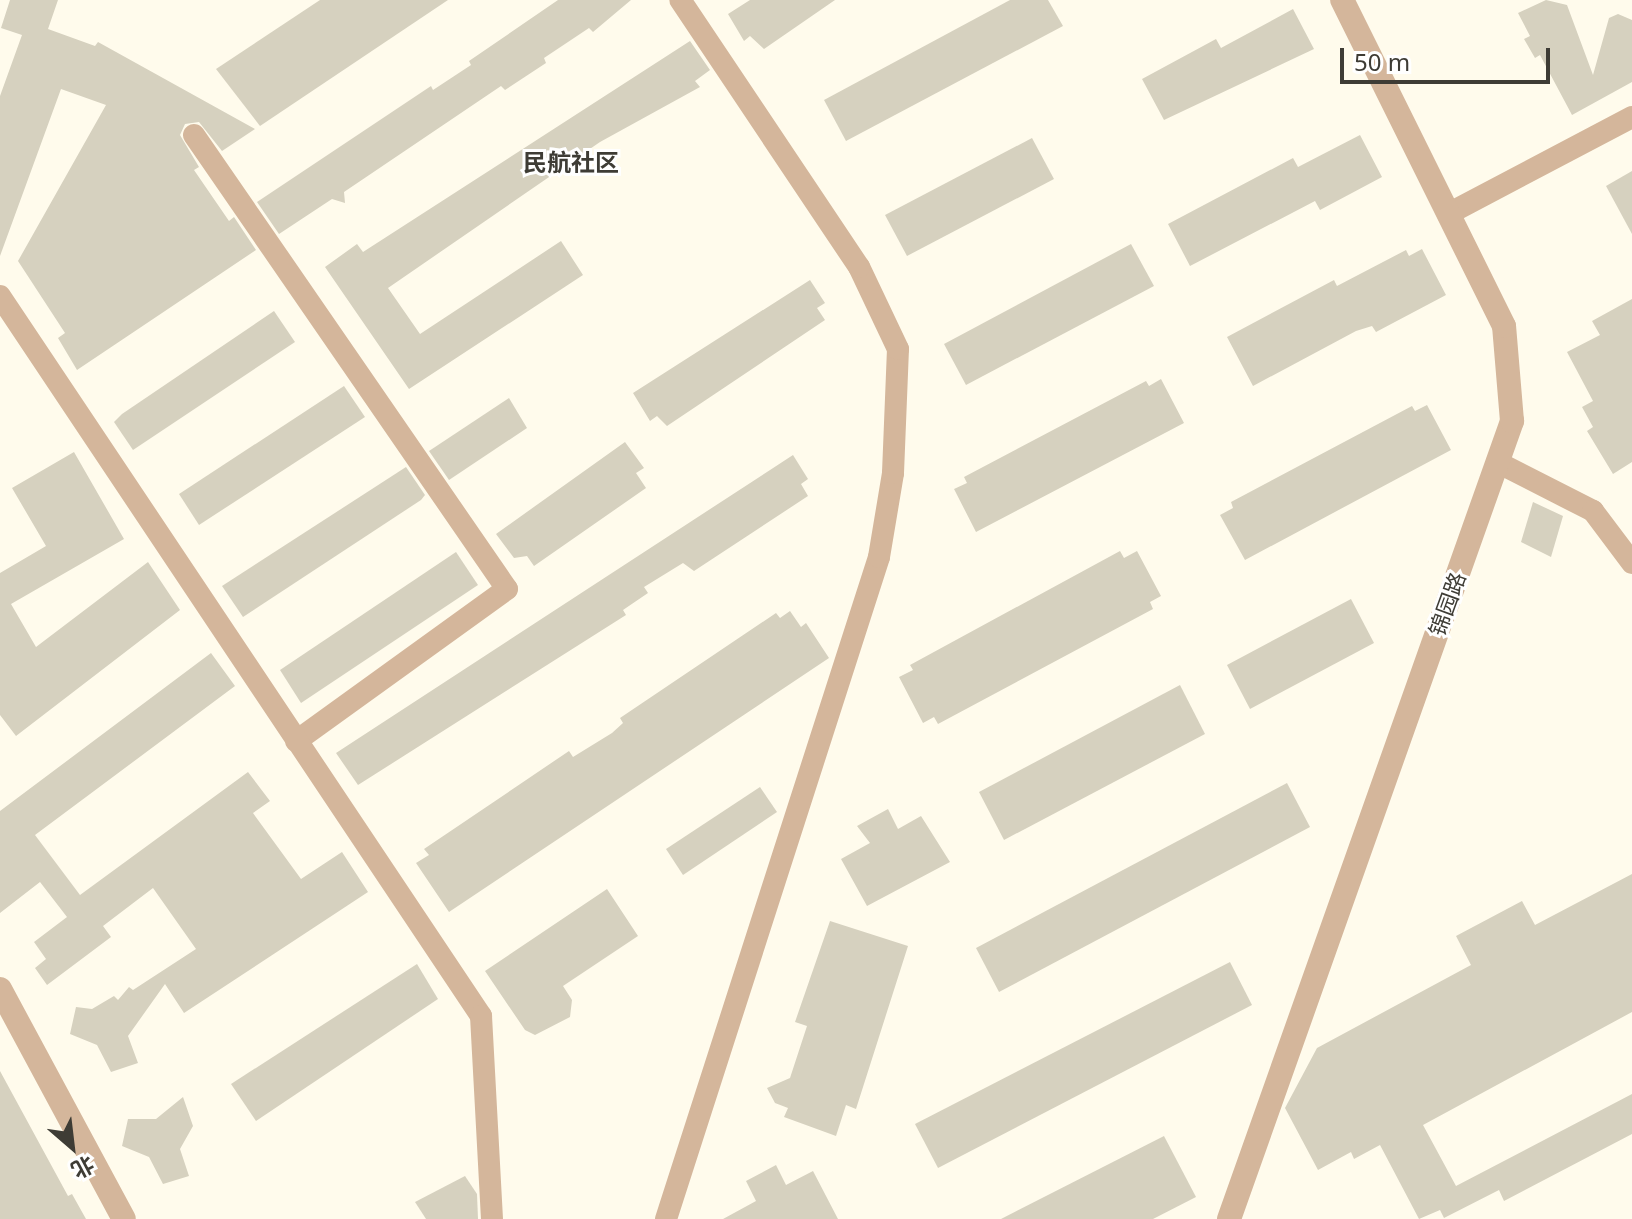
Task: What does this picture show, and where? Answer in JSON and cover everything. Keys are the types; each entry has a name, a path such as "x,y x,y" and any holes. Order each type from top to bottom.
{"street":[{"path":"666,1219 879,557 893,473 898,349 859,267 680,0"},
{"name":"锦园路","path":"1229,1219 1512,421 1504,326 1342,0"},
{"path":"1448,214 1632,117"},
{"path":"194,135 507,589 296,741"},
{"path":"0,296 481,1016 492,1219"},
{"path":"1497,462 1593,511 1632,563"},
{"path":"0,989 124,1219"}],"building":[{"path":"10,0 58,0 48,29 95,46 98,42 255,129 222,151 199,122 185,124 180,135 199,167 194,170 229,221 234,217 256,250 77,370 58,338 65,333 18,261 106,105 61,89 0,256 0,96 22,35 1,28"},
{"path":"320,0 448,0 260,126 216,69"},
{"path":"558,0 631,0 593,32 589,28 544,58 546,63 505,90 501,86 344,192 345,203 332,199 279,234 257,202 431,86 433,90 471,65 469,61"},
{"path":"750,0 835,0 764,49 750,36 744,41 728,14"},
{"path":"1010,0 1048,0 1063,26 846,141 824,100"},
{"path":"1546,0 1567,5 1593,75 1609,18 1618,14 1632,20 1632,82 1572,115 1540,55 1535,58 1524,39 1530,36 1518,13"},
{"path":"1293,9 1314,49 1164,120 1142,79 1216,39 1221,48"},
{"path":"690,41 710,70 695,81 700,87 600,142 388,288 420,334 561,241 583,275 409,389 325,267 357,244 363,252"},
{"path":"1360,135 1382,177 1320,210 1315,201 1190,266 1168,224 1293,158 1298,167"},
{"path":"1032,138 1054,179 907,256 885,215"},
{"path":"1632,171 1632,234 1606,186"},
{"path":"1131,244 1154,286 966,385 944,344"},
{"path":"1422,249 1446,295 1376,332 1372,326 1356,331 1253,386 1227,337 1334,280 1337,286 1406,250 1409,256"},
{"path":"810,280 825,303 817,308 825,320 667,426 657,416 650,421 633,393"},
{"path":"1632,299 1632,462 1613,474 1587,431 1593,427 1582,407 1593,401 1567,352 1600,335 1592,321"},
{"path":"274,311 295,342 133,450 114,422 122,414"},
{"path":"1161,379 1184,423 976,532 954,489 967,483 964,477 1146,381 1149,386"},
{"path":"344,386 365,417 199,525 179,494"},
{"path":"509,398 527,428 449,480 429,451"},
{"path":"1427,405 1451,450 1245,560 1220,515 1233,508 1231,502 1412,406 1415,411"},
{"path":"625,442 644,468 636,473 646,488 534,566 527,556 514,558 496,534"},
{"path":"74,452 124,539 11,604 36,647 148,562 180,610 16,736 0,715 0,573 46,546 12,488"},
{"path":"793,455 808,479 801,484 808,496 694,571 683,563 644,587 648,593 623,610 626,615 358,785 336,753"},
{"path":"406,467 425,495 421,500 243,617 222,586"},
{"path":"1533,502 1563,516 1551,557 1521,542"},
{"path":"1120,551 1124,558 1137,551 1161,596 1150,602 1153,609 938,724 934,717 923,723 899,677 913,670 910,665"},
{"path":"456,552 478,585 301,703 280,670"},
{"path":"1351,599 1374,643 1250,709 1227,665"},
{"path":"790,611 801,627 806,623 829,658 449,912 416,863 429,855 424,849 569,751 573,757 612,733 623,723 620,718 776,613 780,618"},
{"path":"211,653 235,686 35,835 80,895 248,772 270,801 253,813 301,879 342,852 368,892 184,1013 165,984 128,1036 138,1063 111,1072 97,1045 70,1034 76,1007 92,1009 114,996 118,1000 129,987 133,990 196,949 153,888 103,926 111,937 47,985 35,968 46,959 34,942 67,917 40,882 0,913 0,811"},
{"path":"1180,685 1205,734 1004,840 979,792"},
{"path":"1287,783 1310,827 999,992 976,948"},
{"path":"760,787 777,812 683,875 666,849"},
{"path":"888,809 898,829 921,816 950,862 867,906 841,859 870,843 857,826"},
{"path":"1632,874 1632,1012 1423,1125 1456,1186 1632,1094 1632,1134 1504,1201 1499,1190 1444,1218 1440,1210 1419,1219 1380,1145 1354,1159 1351,1152 1318,1170 1285,1108 1317,1048 1471,965 1456,936 1522,901 1535,925"},
{"path":"607,889 638,936 563,986 572,1000 570,1017 535,1035 525,1030 485,971"},
{"path":"830,921 908,946 856,1109 846,1105 836,1136 784,1117 788,1108 775,1103 767,1088 790,1078 807,1026 795,1022"},
{"path":"1230,962 1252,1005 938,1168 915,1124"},
{"path":"417,964 438,999 256,1121 231,1084"},
{"path":"0,1071 68,1196 72,1194 86,1219 0,1219"},
{"path":"183,1097 193,1126 180,1149 189,1176 163,1184 149,1157 122,1146 128,1119 156,1119"},
{"path":"1164,1136 1196,1197 1153,1219 1001,1219"},
{"path":"776,1165 786,1185 813,1171 838,1219 723,1219 756,1201 746,1181"},
{"path":"465,1176 477,1194 478,1219 426,1219 415,1202"}],"district":[{"name":"民航社区","path":"571,162"}]}
